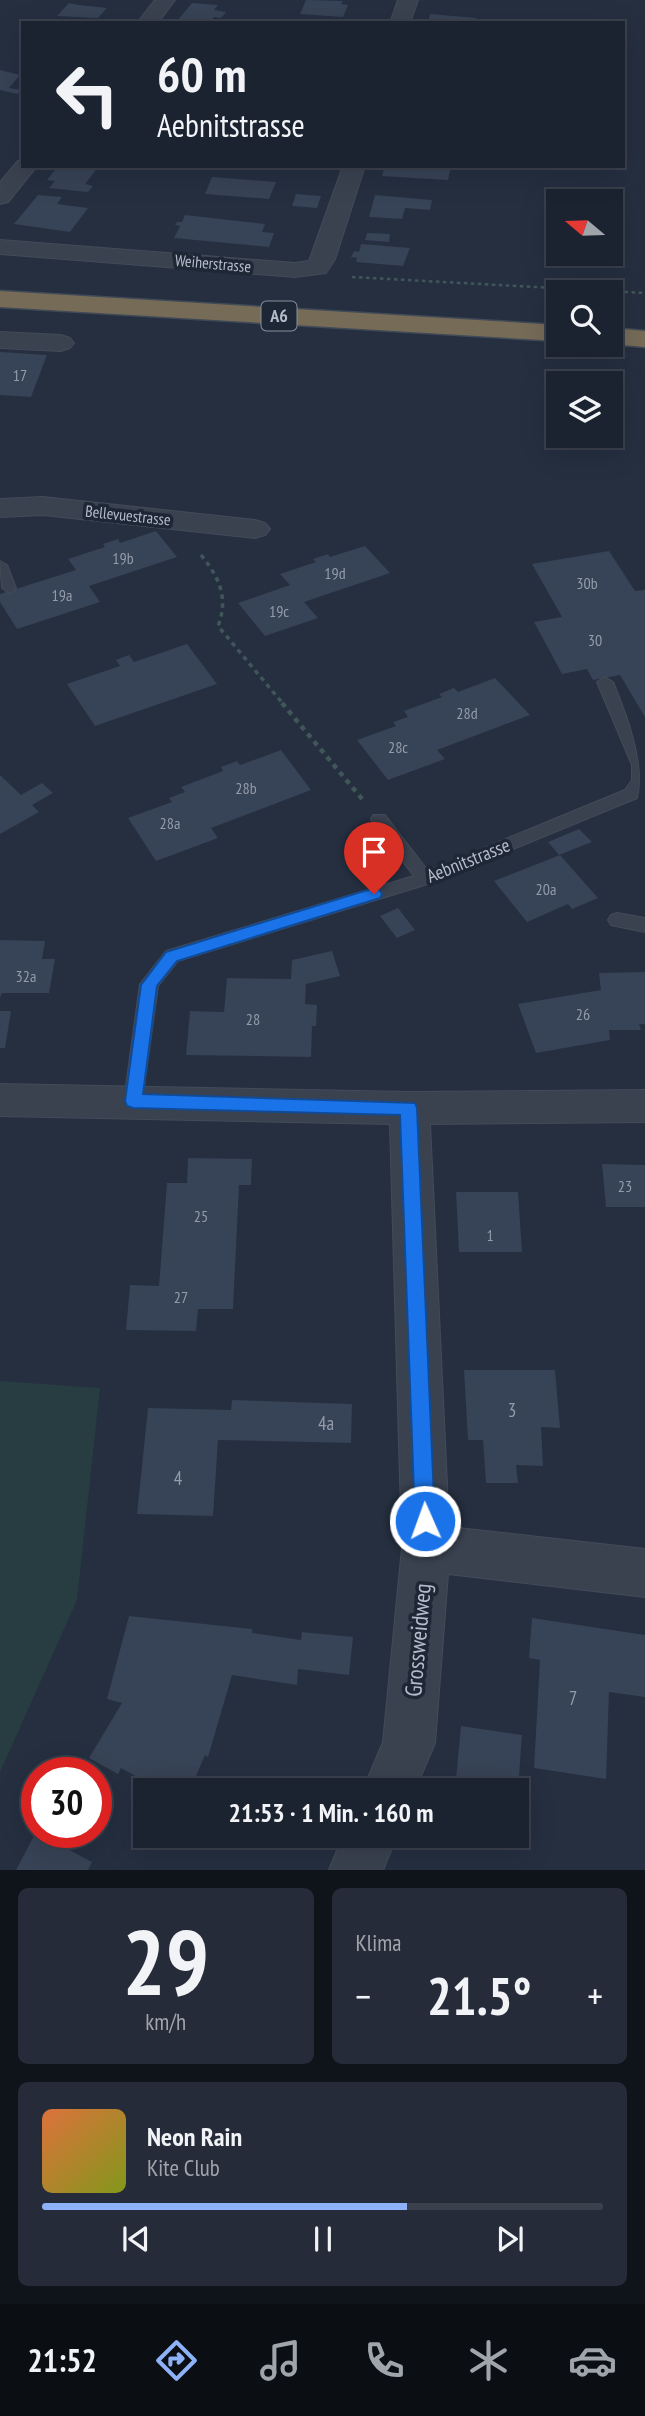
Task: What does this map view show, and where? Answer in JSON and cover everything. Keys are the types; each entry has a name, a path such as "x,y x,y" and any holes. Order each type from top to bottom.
{"highway":[{"name":"A6","path":"0,279 546,312"},
{"name":"A6","path":"0,299 546,332"},
{"path":"623,317 645,318"},
{"path":"623,338 645,339"}],"street":[{"path":"149,21 165,0"},
{"path":"401,21 408,0"},
{"path":"0,197 24,168"},
{"path":"317,268 323,259 353,168"},
{"name":"Weiherstrasse","path":"0,247 295,270 317,268"},
{"path":"0,340 61,343"},
{"name":"Bellevuestrasse","path":"0,508 43,506 255,529"},
{"path":"0,1100 409,1108 645,1106"},
{"name":"Grossweidweg","path":"394,1778 409,1743 426,1548 409,1108"},
{"path":"426,1548 645,1573"},
{"path":"356,1870 365,1848"}],"lane":[{"path":"0,565 9,588"},
{"name":"Aebnitstrasse","path":"133,1101 149,985 172,957 425,878 631,794 640,781 640,765 605,682"},
{"path":"379,819 425,878"},
{"path":"617,920 645,925"}],"path":[{"path":"317,268 349,276 645,293"},
{"path":"167,519 217,574 222,586 225,612 218,626 379,819"}],"green space":[{"path":"0,1381 100,1388 77,1600 0,1772"}],"building":[{"path":"306,0 343,1 341,4 348,5 343,17 300,14"},
{"path":"69,3 107,8 98,18 57,16"},
{"path":"192,3 218,5 214,10 226,12 221,18 214,17 211,21 178,20"},
{"path":"430,14 476,18 475,21 428,21"},
{"path":"0,70 20,75 9,88 21,90 17,94 0,90"},
{"path":"56,168 97,168 85,184 93,186 88,192 49,188 55,181 47,180"},
{"path":"384,168 451,168 448,180 382,176"},
{"path":"212,177 276,182 269,199 205,194"},
{"path":"296,194 321,196 317,208 292,206"},
{"path":"38,195 62,197 57,204 88,208 70,232 14,224"},
{"path":"375,195 432,200 430,210 405,208 402,219 369,217"},
{"path":"185,215 265,224 262,232 274,233 269,247 174,238 180,226 175,225 182,222"},
{"path":"367,233 390,234 389,242 365,240"},
{"path":"361,244 410,248 403,266 356,262 357,258 351,257 354,251 359,252"},
{"path":"0,352 47,355 31,397 0,395"},
{"path":"156,531 177,557 89,586 100,602 17,629 0,602 0,594 76,570 68,559 105,547 103,544 118,539 120,543"},
{"path":"365,546 390,573 304,602 318,618 265,636 238,603 290,585 280,574 316,562 313,559 328,554 330,557"},
{"path":"609,551 635,591 645,590 645,717 620,675 593,680 587,669 562,674 534,622 562,617 532,564"},
{"path":"187,644 217,684 95,726 67,684 120,666 116,660 129,655 134,662"},
{"path":"495,678 530,715 437,750 445,759 388,780 357,740 396,726 393,722 408,717 404,711 442,697 439,694 454,688 458,692"},
{"path":"281,750 311,790 211,828 218,838 156,861 128,818 172,802 169,798 185,792 181,787 223,771 221,767 237,761 240,765"},
{"path":"0,775 21,795 42,783 53,793 32,805 39,812 0,834"},
{"path":"579,829 592,842 559,855 548,842"},
{"path":"560,855 598,898 572,909 568,904 527,922 494,881"},
{"path":"398,908 415,930 397,938 380,916"},
{"path":"0,940 45,941 42,959 55,959 49,993 2,993 0,998"},
{"path":"332,951 340,976 306,984 305,1004 317,1005 316,1026 312,1026 311,1057 186,1055 190,1011 224,1012 227,978 291,979 292,960"},
{"path":"645,972 645,1024 639,1024 641,1030 609,1030 610,1040 536,1053 518,1004 601,990 599,973"},
{"path":"0,1011 11,1011 5,1048 0,1048"},
{"path":"188,1158 252,1159 251,1185 239,1185 233,1309 198,1309 196,1331 126,1330 130,1285 159,1286 167,1183 187,1183"},
{"path":"602,1164 645,1165 645,1207 606,1207"},
{"path":"456,1192 518,1192 522,1252 459,1252"},
{"path":"464,1370 555,1370 560,1428 541,1427 543,1466 516,1465 518,1483 486,1483 483,1440 468,1440"},
{"path":"232,1400 352,1404 351,1443 218,1440 213,1516 137,1514 148,1408 231,1410"},
{"path":"129,1616 252,1629 252,1633 301,1640 302,1632 353,1637 349,1675 298,1669 297,1685 232,1675 208,1757 205,1755 195,1778 139,1778 121,1768 118,1774 112,1771 112,1757 90,1757 122,1703 107,1699"},
{"path":"532,1618 645,1635 645,1697 609,1692 606,1779 534,1768 540,1660 529,1658"},
{"path":"461,1726 522,1735 519,1778 456,1778"},
{"path":"28,1848 65,1848 92,1862 88,1870 16,1870"}],"route":[{"path":"374,894 172,957 149,985 133,1101 409,1108 425,1521"}]}
